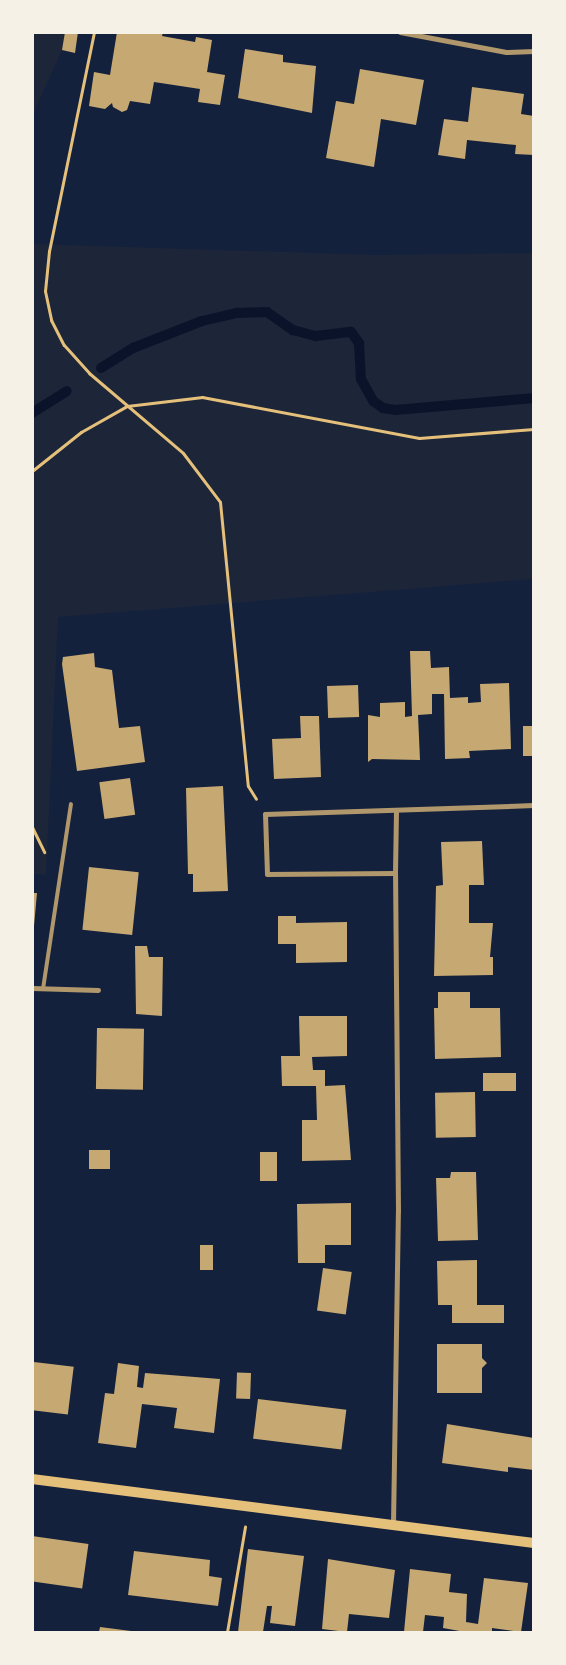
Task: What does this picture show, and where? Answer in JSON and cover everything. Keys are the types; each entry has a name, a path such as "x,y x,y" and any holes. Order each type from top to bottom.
{"main road":[{"path":"32,1479 393,1524 534,1544"}],"street":[{"path":"400,32 506,52 534,51"},
{"path":"395,873 267,874 265,814 534,805"},
{"path":"393,1524 398,1211 396,810"},
{"path":"32,988 98,990"}],"lane":[{"path":"43,989 71,804"}],"path":[{"path":"94,32 49,251 45,291 51,320 64,346 127,406 183,453 220,502 248,786 265,814"},
{"path":"32,471 81,432 127,406 202,397 419,438 534,429"},
{"path":"227,1632 249,1506"}],"shaded area":[{"path":"33,33 65,33 62,50 33,114"},
{"path":"33,244 375,255 533,253 533,579 58,617 46,875 33,874"}],"building":[{"path":"65,32 78,32 75,53 62,50"},
{"path":"117,32 163,32 162,36 195,42 196,37 212,40 207,72 225,75 220,105 198,102 200,89 154,82 150,104 130,101 127,110 122,112 113,107 112,103 105,109 89,106 94,72 110,75"},
{"path":"245,49 283,55 283,62 316,66 312,113 238,98"},
{"path":"360,69 424,80 416,125 381,119 374,167 326,158 336,101 354,104"},
{"path":"472,87 524,94 521,114 534,116 534,155 515,154 516,145 467,140 465,159 438,155 444,119 468,122"},
{"path":"410,651 430,651 431,668 449,667 450,698 468,697 468,703 481,702 480,684 509,683 511,749 469,751 470,758 445,759 444,694 432,694 432,714 418,715 420,760 372,759 368,762 368,715 380,717 380,703 405,702 405,717 412,716"},
{"path":"94,653 95,667 112,670 119,728 140,726 145,762 77,771 62,664 63,657"},
{"path":"358,685 359,717 328,718 327,686"},
{"path":"300,716 319,716 321,777 274,779 272,739 301,738"},
{"path":"523,726 534,726 534,756 523,756"},
{"path":"130,778 135,815 104,819 99,782"},
{"path":"223,786 228,891 193,892 193,874 188,874 186,788"},
{"path":"482,841 484,885 469,885 469,923 493,923 490,957 493,957 493,975 434,976 436,886 443,885 441,842"},
{"path":"89,867 139,872 132,935 82,930"},
{"path":"32,893 37,893 34,926 32,926"},
{"path":"278,916 296,916 296,923 347,922 347,962 296,963 296,944 278,944"},
{"path":"135,946 147,946 149,957 163,957 162,1016 136,1014"},
{"path":"438,992 470,992 470,1008 500,1008 501,1057 435,1059 434,1008 438,1008"},
{"path":"299,1016 347,1016 347,1056 312,1057 313,1070 325,1070 325,1086 345,1085 351,1160 302,1161 302,1120 317,1120 316,1086 282,1086 281,1056 300,1056"},
{"path":"97,1028 144,1029 143,1090 96,1089"},
{"path":"483,1073 516,1073 516,1091 483,1091"},
{"path":"475,1092 476,1137 436,1138 435,1093"},
{"path":"89,1150 110,1150 110,1169 89,1169"},
{"path":"260,1152 277,1152 277,1181 260,1181"},
{"path":"451,1172 476,1172 478,1240 438,1241 436,1178 450,1178"},
{"path":"351,1203 351,1245 325,1245 325,1263 298,1263 297,1204"},
{"path":"200,1245 213,1245 213,1270 200,1270"},
{"path":"477,1260 477,1305 504,1305 504,1323 452,1323 452,1305 438,1305 437,1261"},
{"path":"323,1268 352,1272 346,1315 317,1311"},
{"path":"437,1344 482,1344 482,1358 487,1363 482,1368 482,1393 437,1393"},
{"path":"34,1362 74,1367 68,1415 32,1410"},
{"path":"118,1363 139,1366 137,1387 143,1388 145,1373 220,1379 214,1433 174,1428 177,1408 142,1404 136,1448 98,1443 105,1393 114,1394"},
{"path":"237,1373 251,1373 250,1399 236,1398"},
{"path":"258,1399 346,1410 341,1450 253,1439"},
{"path":"447,1424 534,1438 534,1470 508,1467 508,1472 442,1463"},
{"path":"32,1536 88,1544 82,1588 32,1581"},
{"path":"248,1549 304,1556 295,1626 270,1623 272,1606 267,1606 263,1632 238,1632"},
{"path":"134,1551 210,1560 209,1576 222,1578 218,1606 128,1595"},
{"path":"328,1559 395,1570 389,1618 349,1614 347,1632 322,1629"},
{"path":"410,1569 451,1574 449,1592 467,1594 466,1622 478,1624 484,1578 528,1583 521,1632 492,1628 492,1632 465,1632 443,1628 444,1617 425,1615 423,1632 404,1632"},
{"path":"100,1627 131,1631 131,1632 99,1632"}],"waterway":[{"path":"101,368 133,348 202,321 238,313 267,312 293,330 316,336 351,332 359,343 361,379 373,401 383,408 395,410 534,398"},
{"path":"32,413 67,391"}]}
